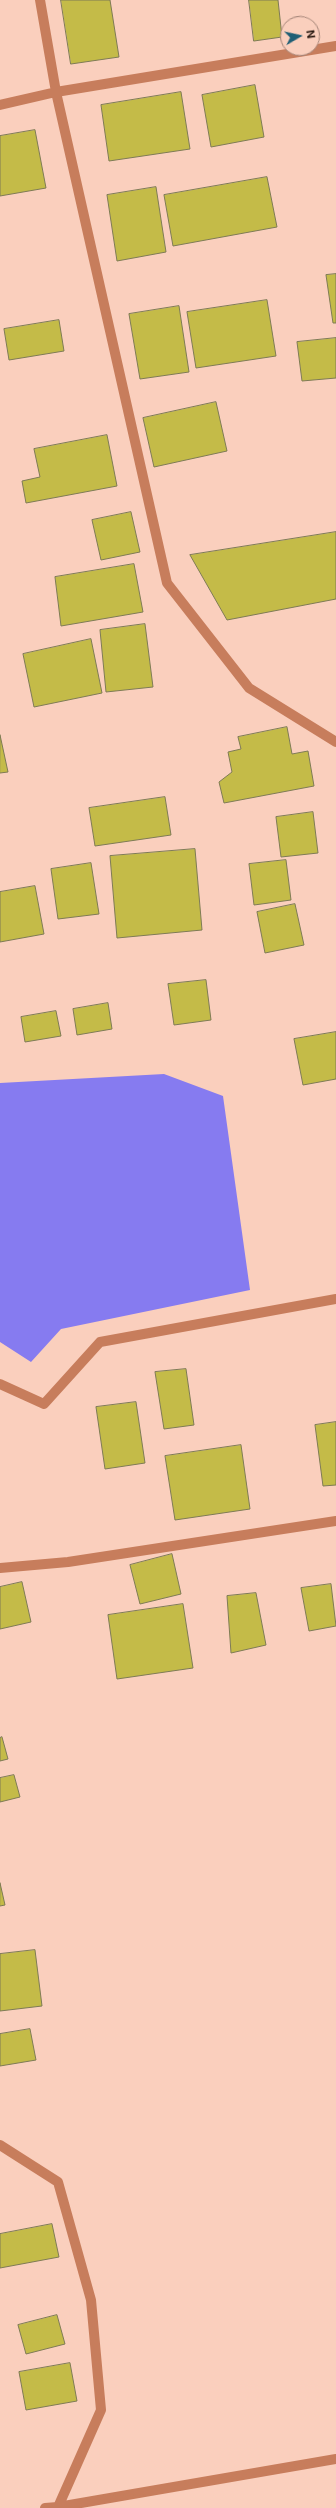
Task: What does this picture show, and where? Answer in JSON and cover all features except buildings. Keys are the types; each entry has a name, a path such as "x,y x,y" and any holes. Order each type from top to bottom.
{"street":[{"path":"40,0 56,92 167,583 248,688 336,742"},
{"path":"0,106 56,92 336,46"},
{"path":"0,1384 44,1404 100,1342 336,1299"},
{"path":"0,1568 68,1562 336,1521"},
{"path":"0,2145 58,2182 91,2300 101,2410 58,2507"},
{"path":"45,2508 336,2459"}],"shaded area":[{"path":"164,1074 223,1096 250,1290 61,1329 31,1362 0,1342 0,1083"}]}
